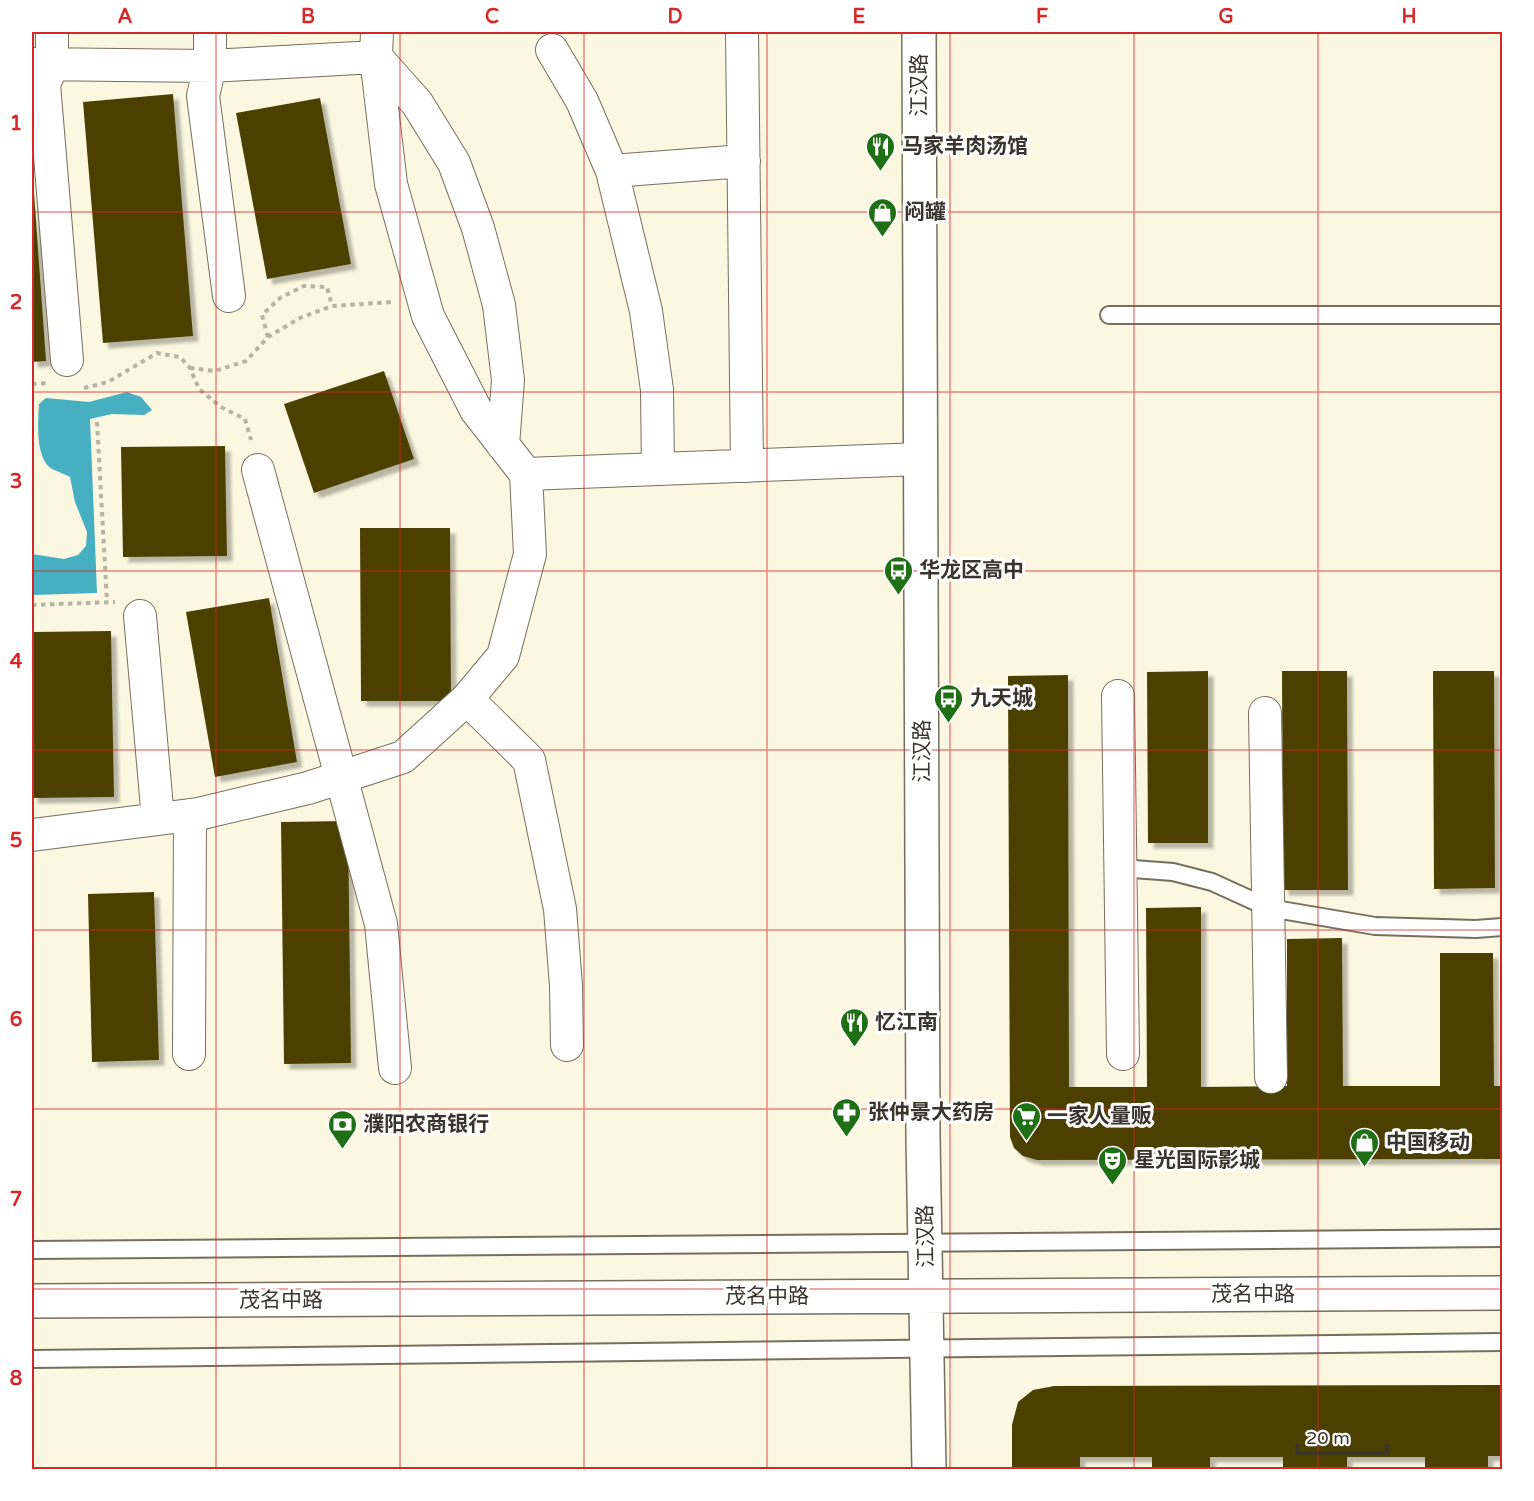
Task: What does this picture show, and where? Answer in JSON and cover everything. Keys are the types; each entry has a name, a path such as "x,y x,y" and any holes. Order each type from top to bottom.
{"street":[{"path":"52,32 42,65 65,376"},
{"path":"210,32 210,66 203,96 229,296"},
{"path":"742,32 747,466"},
{"name":"江汉路","path":"919,32 929,1470"},
{"path":"42,65 210,66 376,44"},
{"path":"32,835 190,815 308,788 403,757 467,699 503,656 530,554 526,474 476,410 428,316 391,184 376,44"},
{"path":"376,44 454,164 478,228 499,305 502,327 508,380 503,445"},
{"path":"552,50 582,101 612,171 646,311 657,390 658,469"},
{"path":"612,171 744,161"},
{"path":"526,474 921,459"},
{"path":"258,470 381,924 395,1068"},
{"path":"140,616 158,819"},
{"path":"1118,696 1123,1054"},
{"path":"467,699 529,759 560,909 567,1045"},
{"path":"1265,712 1271,1077"},
{"path":"189,1054 190,815"},
{"name":"茂名中路","path":"32,1301 1503,1293"}],"lane":[{"path":"1109,315 1503,315"},
{"path":"1120,868 1173,872 1212,882 1269,908 1375,926 1476,929 1503,927"},
{"path":"32,1250 1503,1238"},
{"path":"32,1359 1503,1342"}],"path":[{"path":"268,337 262,315 280,298 304,286 327,287 333,306"},
{"path":"190,368 215,371 246,361 268,337 300,318 333,306 396,302"},
{"path":"32,384 65,376 83,388 108,382 157,353 180,357 190,368 199,389 221,408 245,419 258,470"},
{"path":"32,605 107,602 97,422"}],"water":[{"path":"127,392 141,397 152,410 144,415 112,414 90,419 97,593 32,595 32,554 64,559 78,555 86,546 87,532 75,502 70,477 52,469 40,449 39,404 46,398 89,402"}],"building":[{"path":"173,94 193,336 103,343 83,102"},
{"path":"320,98 351,264 267,279 236,113"},
{"path":"32,179 46,361 32,362"},
{"path":"384,371 414,459 314,493 284,404"},
{"path":"225,446 227,556 123,557 121,447"},
{"path":"360,528 450,528 451,701 361,701"},
{"path":"269,598 297,762 215,777 186,612"},
{"path":"111,631 114,797 32,798 32,632"},
{"path":"1208,671 1208,843 1148,843 1147,672"},
{"path":"1282,671 1347,671 1348,890 1283,890"},
{"path":"1433,671 1494,671 1495,888 1434,889"},
{"path":"1068,675 1069,1087 1147,1087 1146,908 1201,907 1201,1087 1287,1086 1287,939 1342,938 1343,1086 1440,1086 1440,953 1493,953 1494,1086 1502,1086 1502,1159 1037,1160 1023,1156 1014,1148 1010,1137 1008,676"},
{"path":"348,821 351,1063 284,1064 281,822"},
{"path":"154,892 159,1060 92,1062 88,894"},
{"path":"1502,1385 1502,1456 1488,1456 1488,1470 1425,1470 1425,1457 1347,1457 1347,1470 1283,1470 1283,1457 1210,1457 1210,1470 1152,1470 1152,1457 1080,1457 1080,1470 1012,1470 1012,1425 1018,1402 1033,1390 1054,1386"}],"place":[{"name":"马家羊肉汤馆","path":"881,172"},
{"name":"闷罐","path":"883,238"},
{"name":"华龙区高中","path":"898,596"},
{"name":"九天城","path":"949,724"},
{"name":"忆江南","path":"854,1048"},
{"name":"张仲景大药房","path":"847,1138"},
{"name":"一家人量贩","path":"1026,1142"},
{"name":"濮阳农商银行","path":"342,1150"},
{"name":"中国移动","path":"1365,1168"},
{"name":"星光国际影城","path":"1113,1186"}]}
